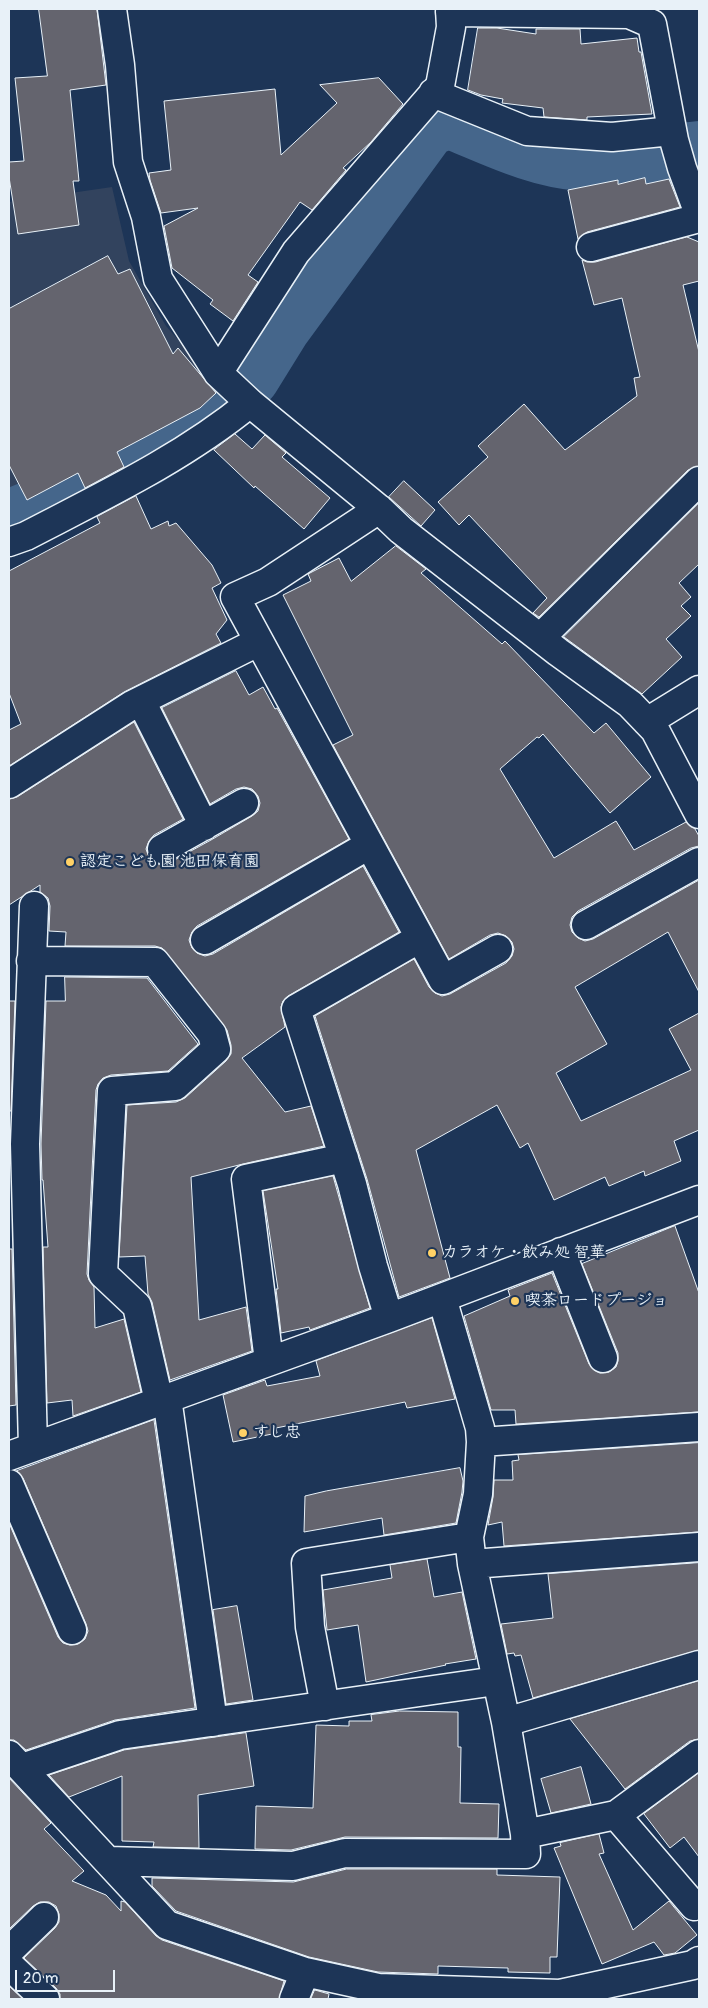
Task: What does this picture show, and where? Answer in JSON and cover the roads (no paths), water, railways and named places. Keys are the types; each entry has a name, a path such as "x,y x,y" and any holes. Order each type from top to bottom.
{"street":[{"path":"112,9 120,65 128,162 146,217 158,279 236,390 379,509 401,530 540,638 630,704 654,730 699,814"},
{"path":"9,542 26,536 131,482 220,427 296,252 440,86 451,27 450,10 629,14 652,24 673,135 682,168 699,214"},
{"path":"433,93 527,131 612,136 673,135"},
{"path":"591,247 699,218"},
{"path":"540,638 699,481"},
{"path":"379,509 268,582 235,597 443,980 498,949"},
{"path":"9,784 141,701 258,642"},
{"path":"647,722 699,690"},
{"path":"141,701 204,826"},
{"path":"162,848 244,803"},
{"path":"205,940 369,845"},
{"path":"586,925 699,862"},
{"path":"34,906 17,1144 21,1452 389,1318 699,1200"},
{"path":"389,1318 344,1158 296,1009 420,938"},
{"path":"31,961 155,962 212,1034 216,1050 175,1086 112,1091 103,1274 137,1306 163,1400 212,1722"},
{"path":"269,1361 246,1179 344,1158"},
{"path":"561,1252 603,1358"},
{"path":"108,1861 292,1866 345,1853 526,1854 525,1834 506,1722 472,1564 469,1537 478,1494 480,1428 442,1298"},
{"path":"481,1442 699,1427"},
{"path":"9,1484 72,1630"},
{"path":"325,1706 310,1627 306,1563 469,1537"},
{"path":"472,1564 699,1547"},
{"path":"506,1722 699,1665"},
{"path":"496,1681 120,1735 15,1762 167,1925 305,1972 378,1994 560,1994 693,1965 699,1961"},
{"path":"525,1834 616,1814 699,1754"},
{"path":"616,1814 698,1906"},
{"path":"9,1951 44,1917"},
{"path":"9,1966 45,1999"},
{"path":"294,1999 305,1972"}],"waterway":[{"path":"9,520 57,500 147,456 181,435 227,400 250,377 281,327 425,130 433,125 444,121 458,122 533,152 581,161 625,160 699,151"}],"place":[{"name":"認定こども園 池田保育園","path":"70,862"},
{"name":"カラオケ・飲み処 智華","path":"432,1253"},
{"name":"喫茶ロードプージョ","path":"515,1301"},
{"name":"すし忠","path":"243,1433"}]}
